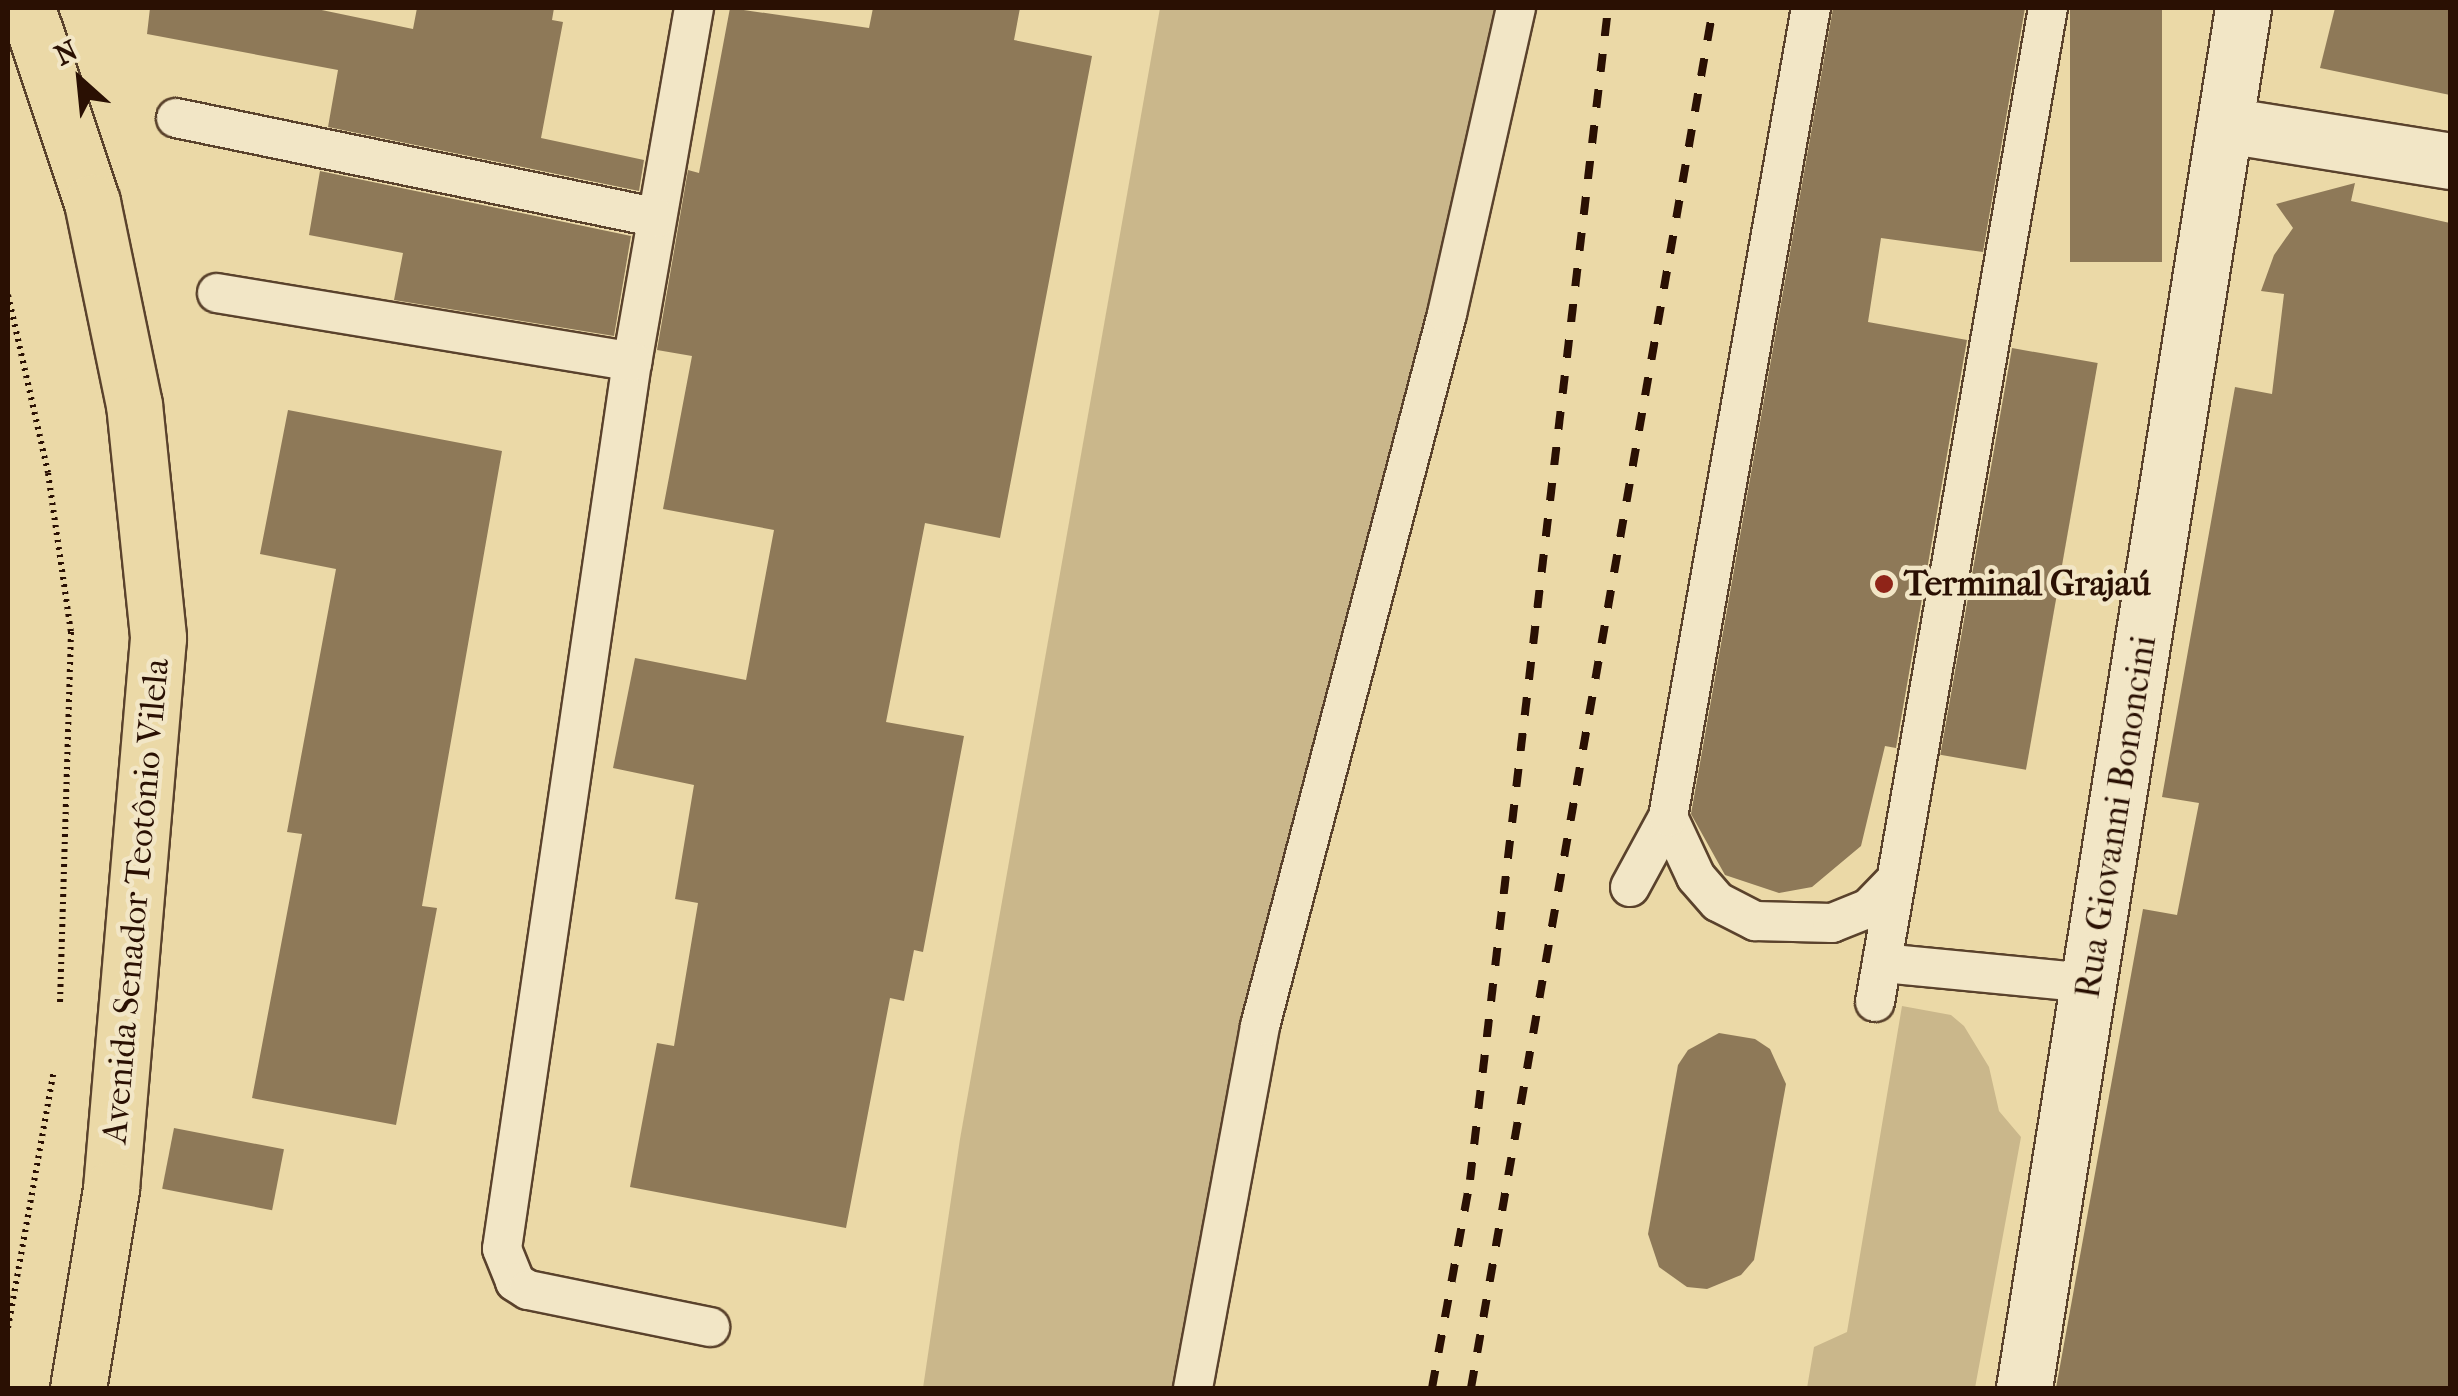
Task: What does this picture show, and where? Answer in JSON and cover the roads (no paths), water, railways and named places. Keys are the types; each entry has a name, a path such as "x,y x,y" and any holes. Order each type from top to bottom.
{"main road":[{"name":"Avenida Senador Teotônio Vilela","path":"27,8 92,202 134,404 158,638 113,1171 78,1388"}],"street":[{"name":"Rua Giovanni Bononcini","path":"2024,1388 2243,8"},
{"path":"2226,125 2450,161"}],"lane":[{"path":"694,8 632,362 502,1248 515,1282 528,1290 710,1327"},
{"path":"1193,1388 1260,1026 1447,314 1516,8"},
{"path":"1630,887 1668,817 1812,8"},
{"path":"1874,1002 2048,8"},
{"path":"176,118 657,218"},
{"path":"217,294 632,362"},
{"path":"1668,817 1696,878 1718,902 1755,921 1832,923 1870,908 1896,880"},
{"path":"1882,963 2090,983"}],"railway":[{"path":"1432,1388 1470,1180 1608,8"},
{"path":"1471,1388 1713,8"}],"place":[{"name":"Terminal Grajaú","path":"1884,584"}]}
